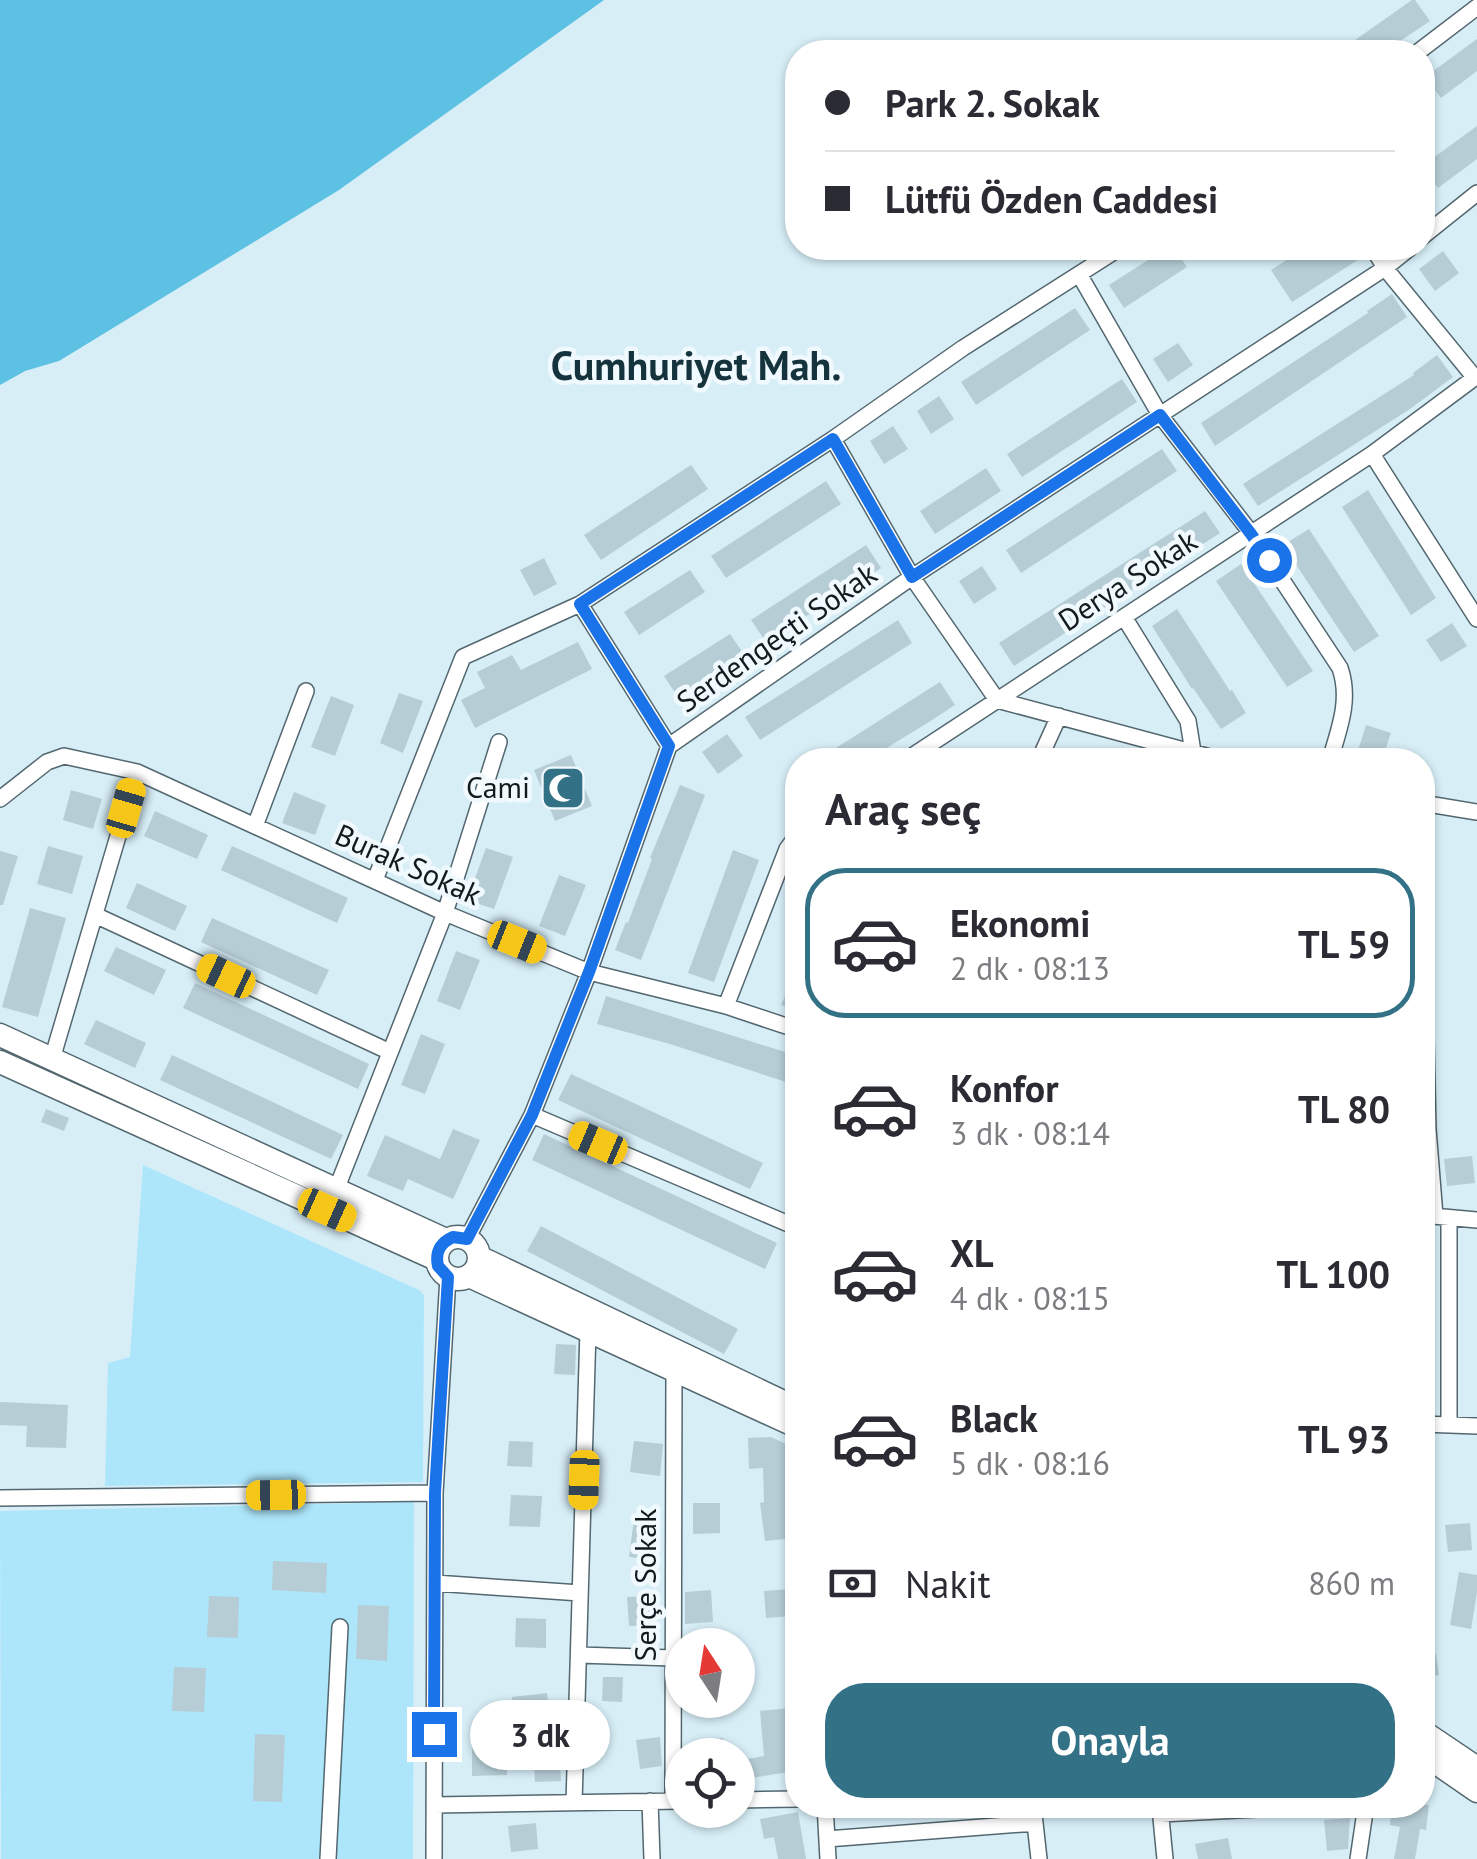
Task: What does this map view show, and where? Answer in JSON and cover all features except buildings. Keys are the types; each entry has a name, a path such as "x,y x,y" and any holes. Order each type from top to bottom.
{"street":[{"path":"1434,40 1477,7"},
{"path":"1435,227 1477,193"},
{"path":"375,880 462,657 580,604 833,439 962,348 1101,260"},
{"path":"1380,260 1476,377"},
{"name":"Serdengeçti Sokak","path":"458,1258 532,1115 589,972 669,746 912,577 1395,260"},
{"path":"1079,274 1160,415 1251,534 1340,668 1346,698 1333,748"},
{"name":"Derya Sokak","path":"924,748 1372,454 1476,377"},
{"path":"833,439 912,577 998,700 1178,748"},
{"path":"1372,454 1477,619"},
{"path":"580,604 669,746"},
{"path":"1124,617 1188,721 1192,748"},
{"path":"256,826 306,691"},
{"path":"1043,748 1058,716"},
{"path":"336,1190 445,912 499,742"},
{"name":"Burak Sokak","path":"0,799 58,757 70,756 136,772 445,912 589,972 726,1006 785,1026"},
{"path":"52,1060 136,772"},
{"path":"1435,805 1477,812"},
{"path":"726,1006 785,854"},
{"path":"95,915 390,1052"},
{"path":"0,1035 336,1190 588,1330 785,1422"},
{"path":"0,1062 785,1403"},
{"path":"532,1115 785,1222"},
{"path":"1449,1424 1435,1216 1477,1220"},
{"path":"434,1859 435,1493 458,1258"},
{"path":"574,1802 588,1330"},
{"name":"Serçe Sokak","path":"673,1628 674,1370"},
{"path":"1435,1424 1477,1426"},
{"path":"0,1498 435,1493"},
{"path":"435,1583 580,1593"},
{"path":"328,1859 340,1627"},
{"path":"578,1655 665,1658"},
{"path":"1435,1740 1477,1768"},
{"path":"1435,1762 1477,1791"},
{"path":"755,1800 785,1799"},
{"path":"650,1801 652,1859"},
{"path":"434,1805 665,1801"},
{"path":"826,1818 828,1859"},
{"path":"1035,1818 1039,1859"},
{"path":"1161,1818 1164,1859"},
{"path":"1358,1859 1364,1818"},
{"path":"827,1839 1035,1823"}],"shaded area":[{"path":"0,0 604,0 339,190 59,361 25,371 0,385"},
{"path":"143,1165 424,1295 423,1482 105,1486 108,1363 130,1357"},
{"path":"414,1502 413,1859 1,1859 0,1511"}],"place":[{"name":"Cami","path":"563,788"}],"district":[{"name":"Cumhuriyet Mah.","path":"696,366"}],"route":[{"path":"434,1734 435,1493 448,1277 438,1266 437,1252 446,1240 467,1239 532,1115 589,972 669,746 580,604 833,439 912,577 1160,415 1269,560"}]}
